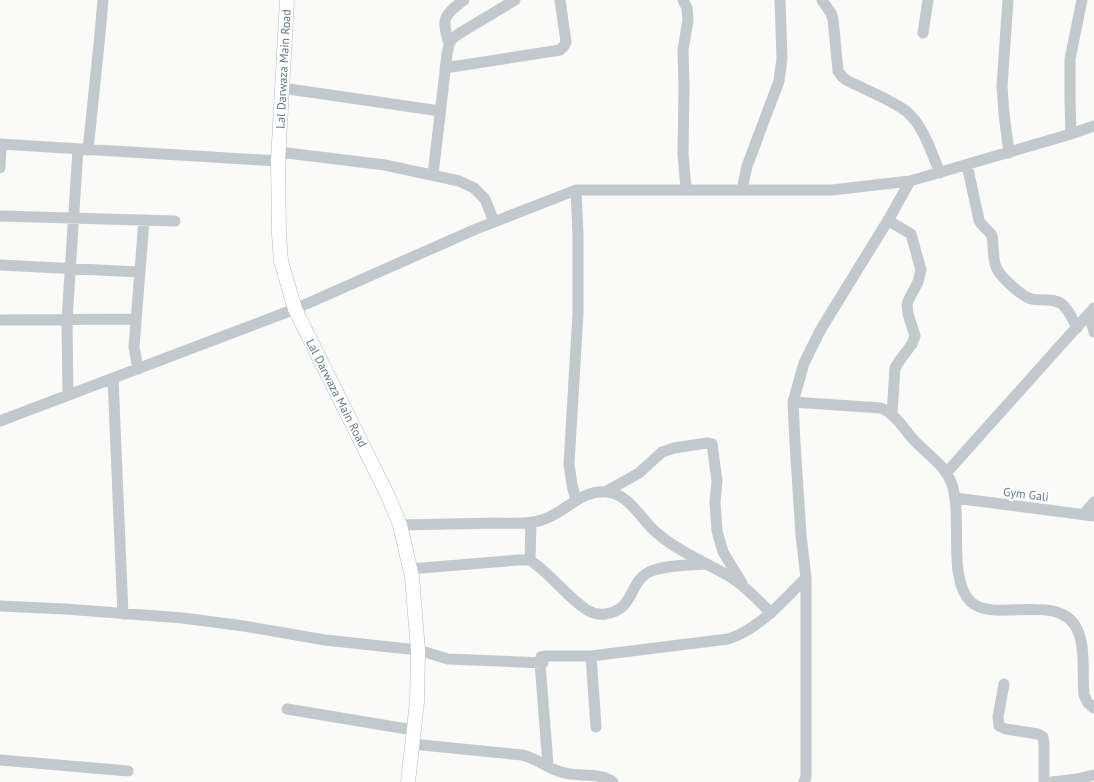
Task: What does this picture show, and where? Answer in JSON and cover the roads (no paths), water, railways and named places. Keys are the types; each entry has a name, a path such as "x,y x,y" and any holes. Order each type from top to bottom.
{"main road":[{"name":"Lal Darwaza Main Road","path":"287,0 279,156 279,234 281,261 295,309 390,498 400,525 412,577 418,650 416,702 408,782"}],"street":[{"path":"68,395 67,320 73,218 100,34 103,0"},
{"path":"433,175 449,44 444,25 445,17 452,9 464,0"},
{"path":"449,44 453,38 460,33 515,0"},
{"path":"445,68 560,50 566,42 560,0"},
{"path":"684,0 687,8 688,20 683,50 683,154 686,190"},
{"path":"742,190 747,166 779,81 782,58 780,0"},
{"path":"822,0 831,13 833,19 838,71 840,76 847,81 865,88 905,111 915,120 923,133 940,173"},
{"path":"923,33 928,0"},
{"path":"1008,0 1002,86 1009,153"},
{"path":"1071,134 1070,59 1082,0"},
{"path":"282,88 440,111"},
{"path":"0,421 295,309 494,222 576,190 832,190 910,181 1009,153 1094,126"},
{"path":"0,168 1,144 83,149 279,156 358,161 459,181 474,188 485,199 494,222"},
{"path":"967,165 979,220 983,227 991,233 992,236 996,269 1020,294 1034,300 1053,301 1063,305 1067,309 1077,328"},
{"path":"806,782 806,578 801,535 794,402 804,363 821,329 888,220 910,181"},
{"path":"576,190 578,235 578,313 569,464 576,500"},
{"path":"0,216 175,221"},
{"path":"138,369 134,347 144,220"},
{"path":"888,220 911,234 921,270 918,282 907,304 908,314 915,333 914,340 895,368 892,414"},
{"path":"0,265 70,270 139,272"},
{"path":"947,472 1092,311"},
{"path":"1092,311 1094,332"},
{"path":"0,320 136,319"},
{"path":"113,378 123,614"},
{"path":"794,402 882,408 892,414 915,442 947,472 952,483 955,498 958,572 965,596 972,603 989,610 1039,610 1061,614 1071,620 1077,630 1080,641 1084,695 1088,703 1094,708"},
{"path":"605,492 639,473 662,452 674,448 707,443 712,444 717,481 715,518 719,542 723,552 745,587"},
{"path":"400,525 531,522 548,518 576,500 595,492 613,493 621,496 657,533 670,543 745,587 771,613"},
{"name":"Gym Gali","path":"955,498 1015,507 1089,515"},
{"path":"1089,515 1094,502"},
{"path":"530,560 531,522"},
{"path":"410,569 530,560 588,611 602,614 612,613 623,606 638,582 649,572 665,568 706,564"},
{"path":"548,766 542,663 540,658 543,656 591,656 728,639 746,632 771,613 806,578"},
{"path":"0,606 65,609 182,618 244,626 325,640 418,650 448,659 542,663"},
{"path":"591,656 596,727"},
{"path":"1004,684 998,717 999,726 1006,729 1036,733 1043,737 1044,782"},
{"path":"287,709 413,730"},
{"path":"412,744 511,753 529,757 562,773 600,777 613,782"},
{"path":"0,760 128,771"},
{"path":"1052,782 1094,775"}]}
